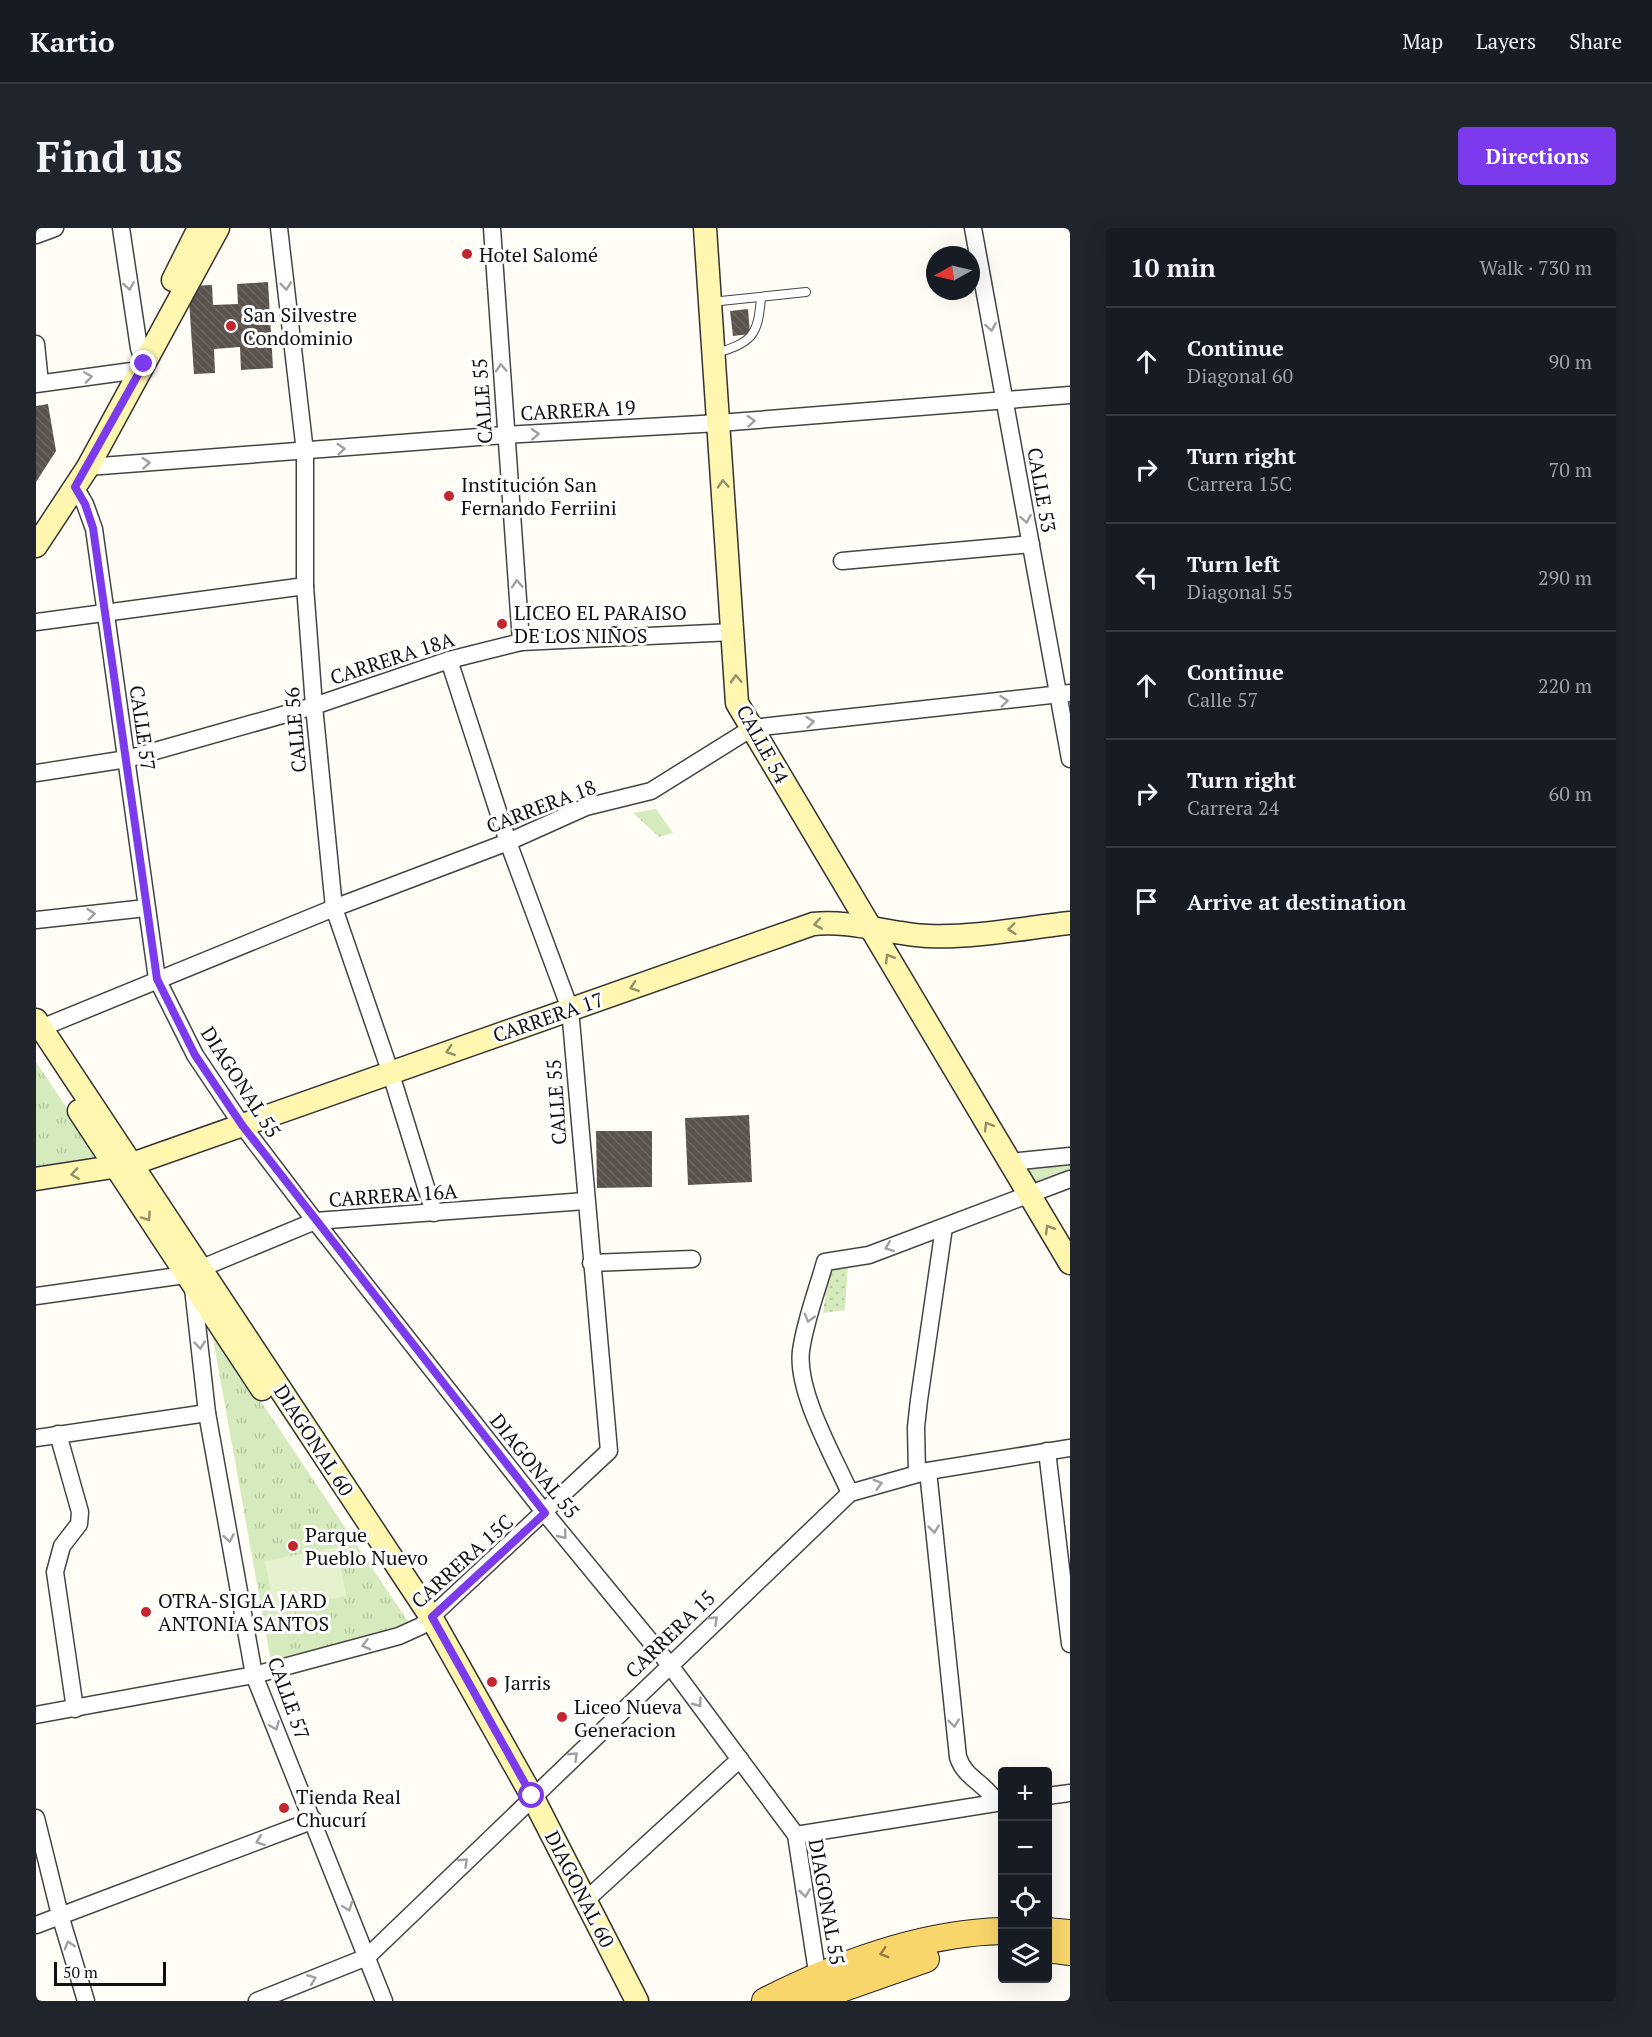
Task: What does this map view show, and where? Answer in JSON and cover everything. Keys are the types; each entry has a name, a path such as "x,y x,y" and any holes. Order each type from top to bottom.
{"main road":[{"path":"817,1993 885,1952 948,1936 998,1931"},
{"path":"1052,1931 1070,1933"},
{"path":"765,2001 817,1993 910,1962 980,1947 998,1947"},
{"path":"1052,1950 1070,1952"}],"street":[{"path":"36,235 55,228"},
{"path":"121,228 137,363"},
{"path":"36,546 88,467 200,228"},
{"path":"36,522 137,363 218,228"},
{"name":"CALLE 56","path":"279,228 305,452 305,586 314,706 334,908 390,1071 434,1213"},
{"name":"CALLE 55","path":"492,228 521,642"},
{"name":"CALLE 54","path":"705,228 737,703 1070,1263"},
{"name":"CALLE 53","path":"973,228 1030,544 1064,694 1070,759"},
{"path":"36,344 38,384 137,363"},
{"name":"CARRERA 19","path":"88,467 506,435 719,423 1070,395"},
{"name":"CALLE 57","path":"75,487 85,504 93,528 157,979"},
{"path":"842,561 1030,544"},
{"path":"36,622 305,586"},
{"name":"CARRERA 18A","path":"36,773 127,759 314,706 449,660 521,642 733,632"},
{"name":"CALLE 55","path":"449,660 508,842 570,1009 585,1202 609,1451"},
{"name":"CARRERA 18","path":"38,1031 157,979 508,842 586,807 651,790 752,728 1064,694"},
{"path":"36,920 146,908"},
{"name":"CARRERA 17","path":"36,1179 123,1166 813,924 832,922 926,936 952,936 1070,923"},
{"name":"DIAGONAL 55","path":"157,979 195,1055 242,1125 545,1513 669,1664 796,1835 817,1993"},
{"name":"DIAGONAL 60","path":"38,1031 193,1276 426,1622 586,1900 637,2001"},
{"path":"1010,1162 1070,1156"},
{"path":"850,1493 809,1401 801,1374 802,1344 825,1262 850,1260 868,1255 1070,1179"},
{"name":"CARRERA 16A","path":"36,1296 193,1276 315,1221 585,1202"},
{"path":"944,1227 918,1409 922,1472 958,1757 962,1770 987,1789 998,1801"},
{"path":"591,1263 692,1259"},
{"name":"CALLE 57","path":"193,1276 207,1413 254,1674 314,1820 384,2001"},
{"path":"36,1438 207,1413"},
{"path":"58,1434 80,1512 79,1524 62,1546 55,1572 75,1709"},
{"name":"CARRERA 15","path":"258,2001 367,1957 527,1800 850,1493 922,1472 1070,1448"},
{"name":"CARRERA 15C","path":"36,1715 254,1674 399,1636 426,1622 609,1451"},
{"path":"1047,1451 1070,1644"},
{"path":"586,1900 740,1759"},
{"path":"1052,1795 1070,1793"},
{"name":"DIAGONAL 60","path":"527,1800 620,2001"},
{"path":"796,1835 998,1802"},
{"path":"36,1818 60,1915 86,2001"},
{"path":"36,1925 314,1820"}],"lane":[{"path":"711,302 806,292"},
{"path":"714,354 742,345 753,334 761,297"}],"green space":[{"path":"656,809 673,833 659,837 633,813"},
{"path":"36,1062 100,1157 36,1167"},
{"path":"1070,1161 1070,1171 1035,1184 1025,1165"},
{"path":"829,1265 848,1265 845,1310 823,1313"},
{"name":"Parque Pueblo Nuevo","path":"211,1327 409,1623 271,1662"},
{"path":"337,1547 346,1596 274,1610 265,1561"}],"building":[{"name":"San Silvestre Condominio","path":"268,282 273,368 241,370 240,347 214,349 215,373 194,374 188,286 212,285 213,305 238,304 237,284"},
{"path":"748,309 750,334 733,336 730,311"},
{"path":"48,404 56,451 36,482 36,406"},
{"path":"749,1115 752,1182 688,1185 685,1118"},
{"path":"596,1131 652,1131 652,1187 597,1188"}],"place":[{"name":"Hotel Salomé","path":"467,254"},
{"name":"San Silvestre Condominio","path":"231,326"},
{"name":"Institución San Fernando Ferriini","path":"449,496"},
{"name":"LICEO EL PARAISO DE LOS NIÑOS","path":"502,624"},
{"name":"Parque Pueblo Nuevo","path":"293,1546"},
{"name":"OTRA-SIGLA JARD ANTONIA SANTOS","path":"146,1612"},
{"name":"Jarris","path":"492,1682"},
{"name":"Liceo Nueva Generacion","path":"562,1717"},
{"name":"Tienda Real Chucurí","path":"284,1808"}],"route":[{"path":"144,364 75,487 85,504 93,528 157,979 195,1055 242,1125 545,1513 432,1617 532,1796"}]}
